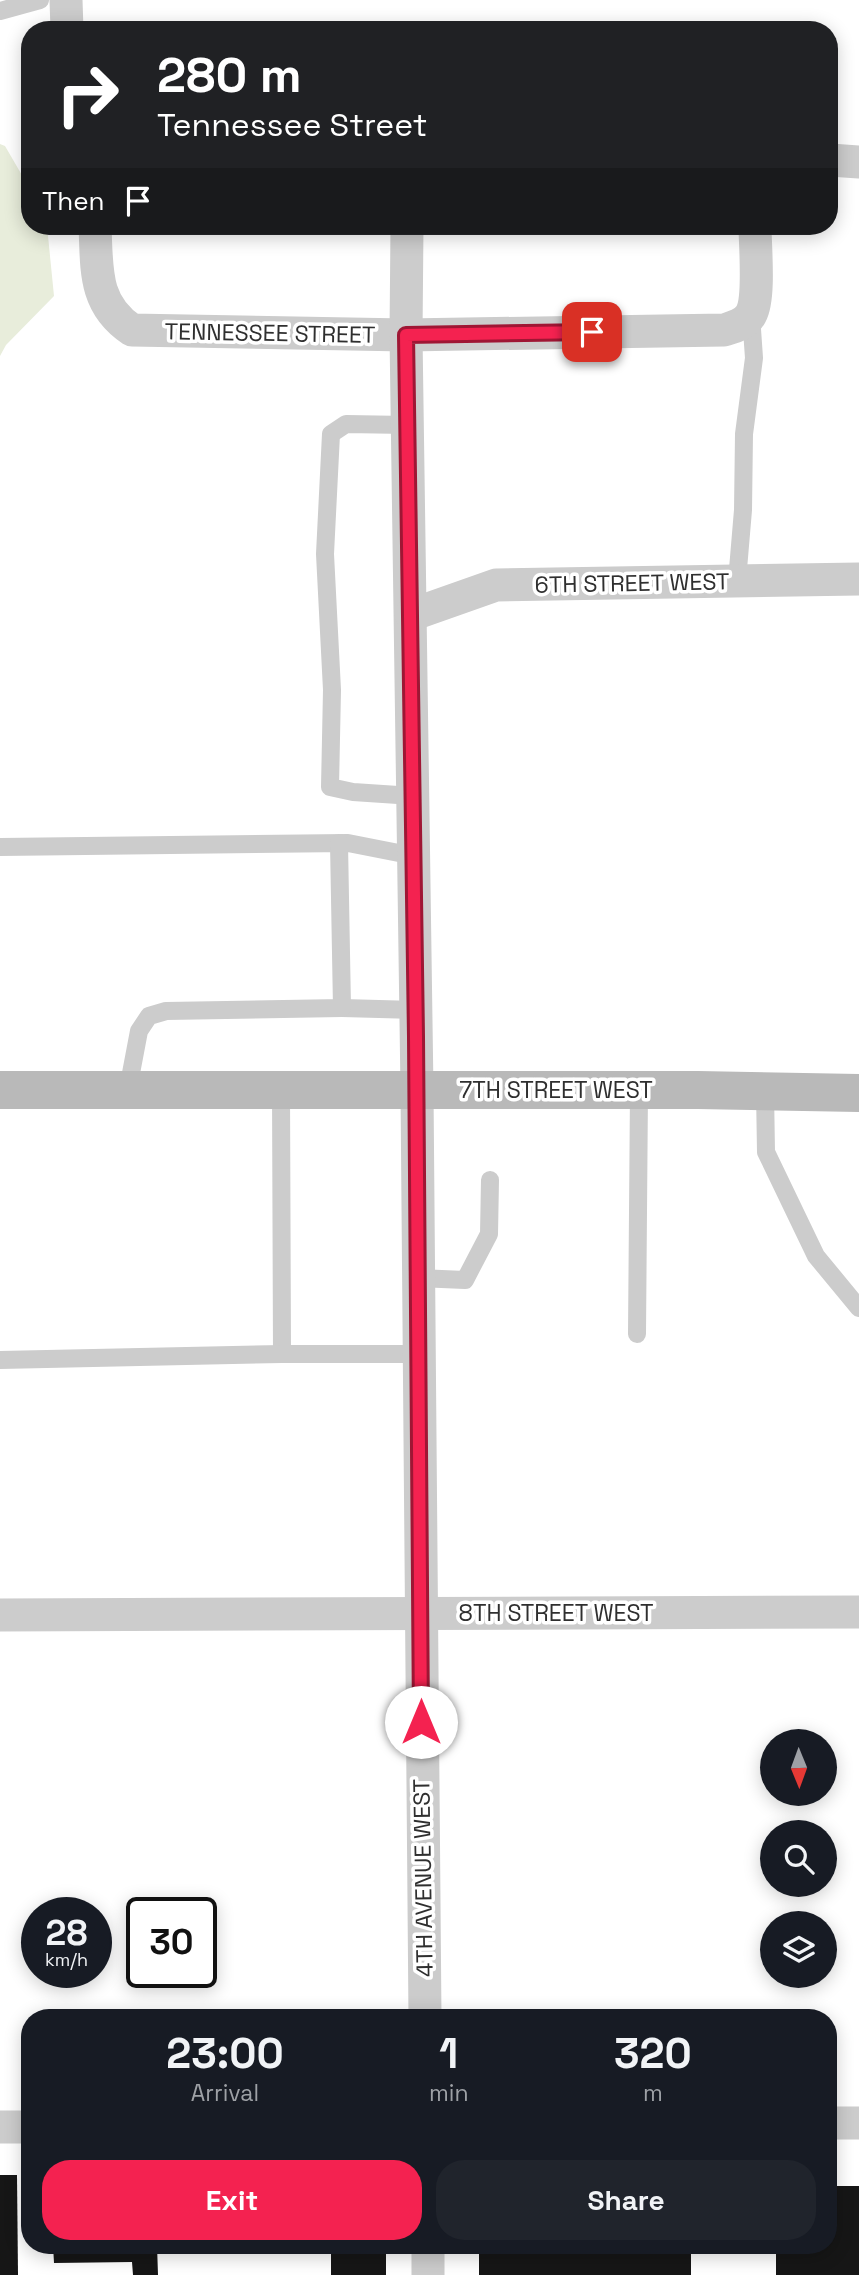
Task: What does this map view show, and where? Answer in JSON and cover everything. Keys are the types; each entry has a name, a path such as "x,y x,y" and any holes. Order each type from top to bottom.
{"street":[{"path":"66,0 67,21"},
{"path":"838,161 859,162"},
{"name":"TENNESSEE STREET","path":"95,235 97,279 105,303 117,320 132,330 406,335 724,330 739,326 751,314"},
{"name":"4TH AVENUE WEST","path":"407,235 425,2009"},
{"path":"751,314 755,300 755,235"},
{"name":"6TH STREET WEST","path":"411,615 496,585 859,579"},
{"name":"7TH STREET WEST","path":"0,1090 859,1093"},
{"name":"8TH STREET WEST","path":"0,1615 859,1612"},
{"path":"837,2123 859,2123"},
{"path":"0,2127 21,2127"},
{"path":"428,2254 428,2275"}],"lane":[{"path":"0,11 40,0"},
{"path":"737,581 743,510 744,434 754,358 751,314"},
{"path":"407,425 346,424 331,433 325,554 332,690 330,787 354,792 413,796"},
{"path":"0,847 339,843 414,856"},
{"path":"339,843 342,1007"},
{"path":"128,1089 139,1031 149,1016 166,1011 342,1007 416,1010"},
{"path":"281,1090 282,1354"},
{"path":"637,1334 639,1091"},
{"path":"765,1091 766,1152 816,1256 859,1308"},
{"path":"418,1278 464,1280 489,1234 490,1180"},
{"path":"0,1360 419,1354"}],"green space":[{"path":"0,144 5,146 21,174 21,235 48,235 54,296 6,345 0,356"}],"building":[{"path":"0,2175 17,2175 18,2275 0,2275"},
{"path":"837,2186 859,2186 859,2275 776,2275 776,2254 837,2254"},
{"path":"54,2254 157,2254 158,2275 133,2275 132,2262 54,2263"},
{"path":"331,2254 386,2254 386,2275 331,2275"},
{"path":"479,2254 691,2254 691,2275 479,2275"}],"route":[{"path":"421,1722 416,1037 406,335 592,332"}]}
